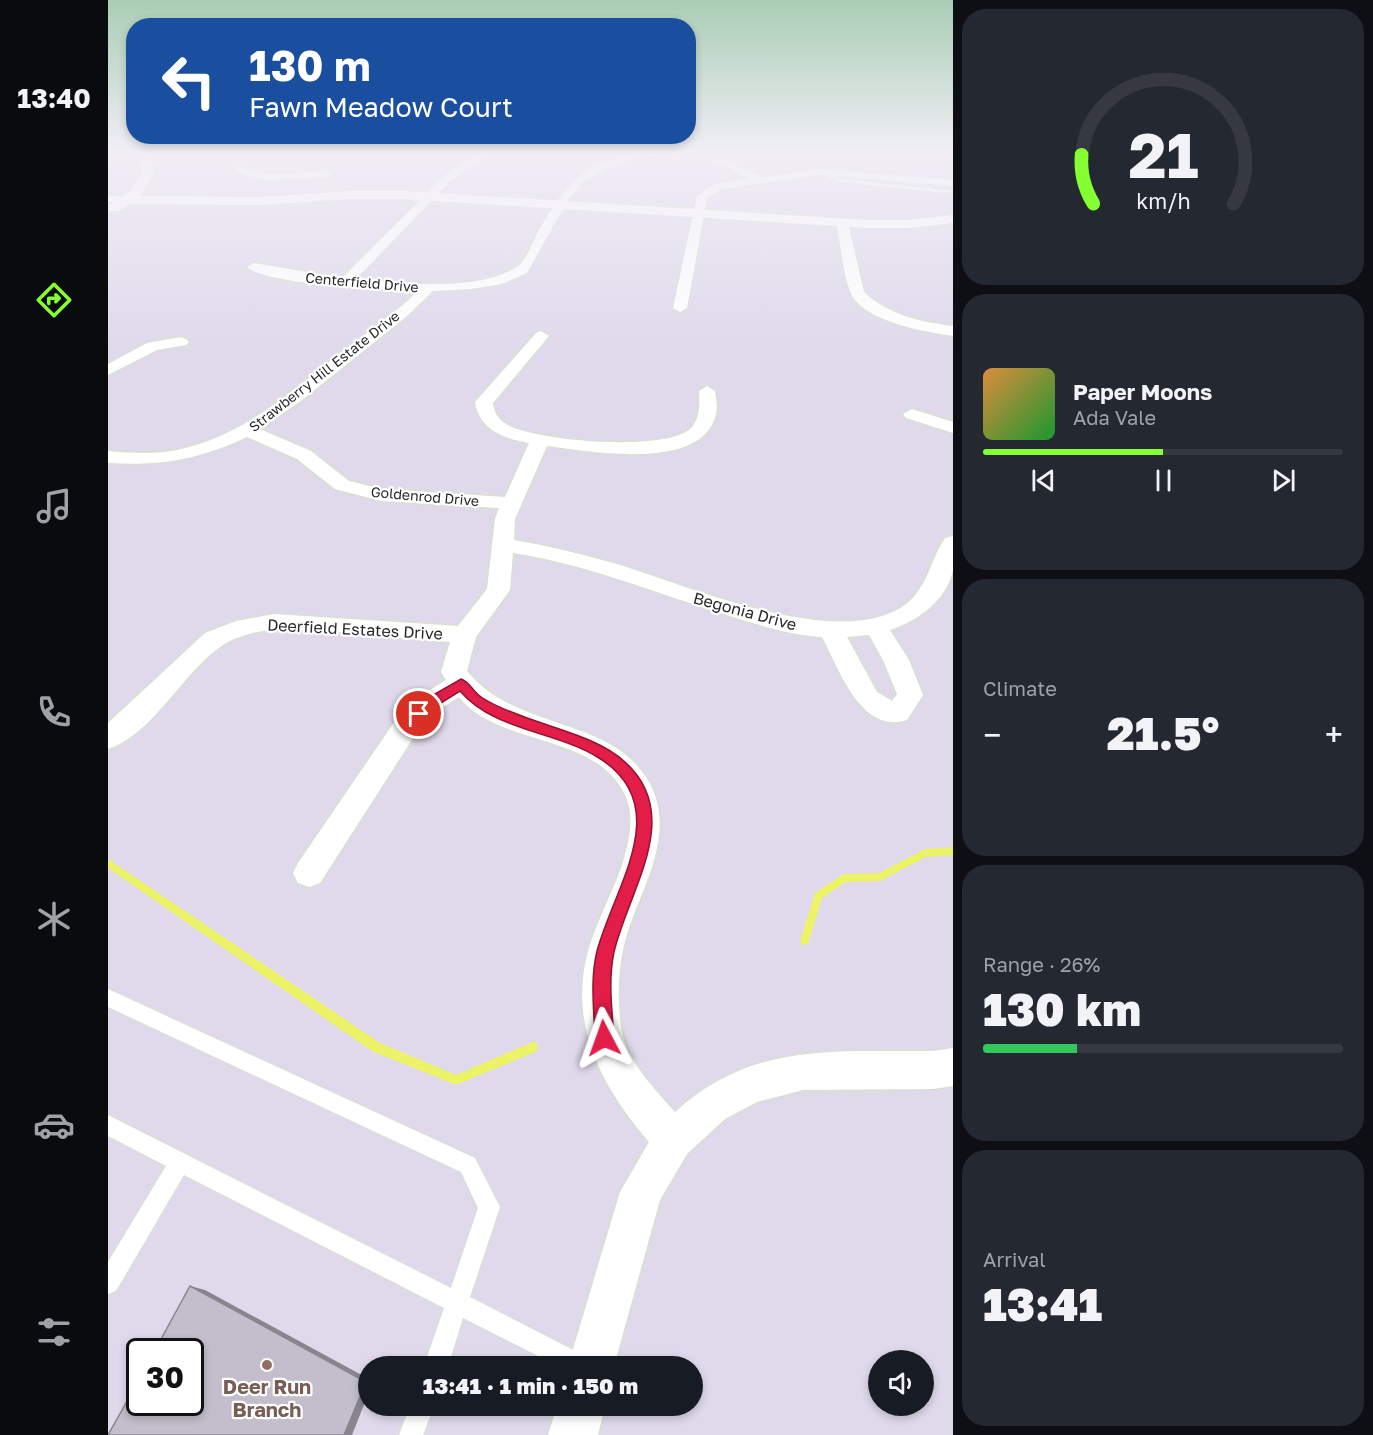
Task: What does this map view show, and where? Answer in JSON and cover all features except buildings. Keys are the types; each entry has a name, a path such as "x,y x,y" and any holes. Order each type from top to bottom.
{"street":[{"path":"347,281 407,219"},
{"name":"Centerfield Drive","path":"254,267 284,276 428,288 471,287 486,293 497,293 507,288 507,284 500,280 522,269 552,219"},
{"path":"680,308 697,219"},
{"path":"777,219 908,224 953,219"},
{"path":"842,223 857,293 864,301 891,317 925,327 953,331"},
{"name":"Strawberry Hill Estate Drive","path":"108,457 164,457 209,447 248,431 277,411 428,288"},
{"path":"541,336 484,402 489,419 507,432 540,440 648,449 664,463 679,455 697,433 710,404 707,391"},
{"path":"108,369 153,346 181,342"},
{"path":"912,414 953,428"},
{"name":"Goldenrod Drive","path":"248,431 291,448 342,485 360,490 381,495 510,503"},
{"path":"540,440 510,503 502,545 498,590 464,635 454,672 474,700 502,714 602,753 621,766 638,788 646,815 644,843 605,953 602,995 604,1038 620,1076 673,1140"},
{"name":"Begonia Drive","path":"502,545 547,552 761,617 802,627 830,629 876,626 899,618 924,601 953,543"},
{"name":"Deerfield Estates Drive","path":"108,738 128,723 214,639 236,629 274,621 464,635"},
{"path":"830,629 868,699 879,707 898,713 910,695 896,660 876,626"},
{"path":"309,873 407,725 431,702 461,684"},
{"path":"594,1356 641,1192 673,1140 711,1105 751,1084 803,1071 933,1070 953,1067"},
{"path":"573,1435 578,1416"}],"lane":[{"path":"108,998 468,1165 489,1207 459,1304 440,1356"},
{"path":"108,1125 561,1356"},
{"path":"108,1283 180,1162"},
{"path":"411,1435 418,1416"}],"waterway":[{"path":"805,941 818,896 845,878 880,877 925,853 953,851"},
{"path":"108,863 376,1047 456,1080 533,1047"}],"place":[{"name":"Deer Run Branch","path":"267,1365"}],"route":[{"path":"419,714 431,702 461,684 474,700 502,714 602,753 621,766 638,788 646,815 644,843 605,953 602,995 604,1038"}]}
